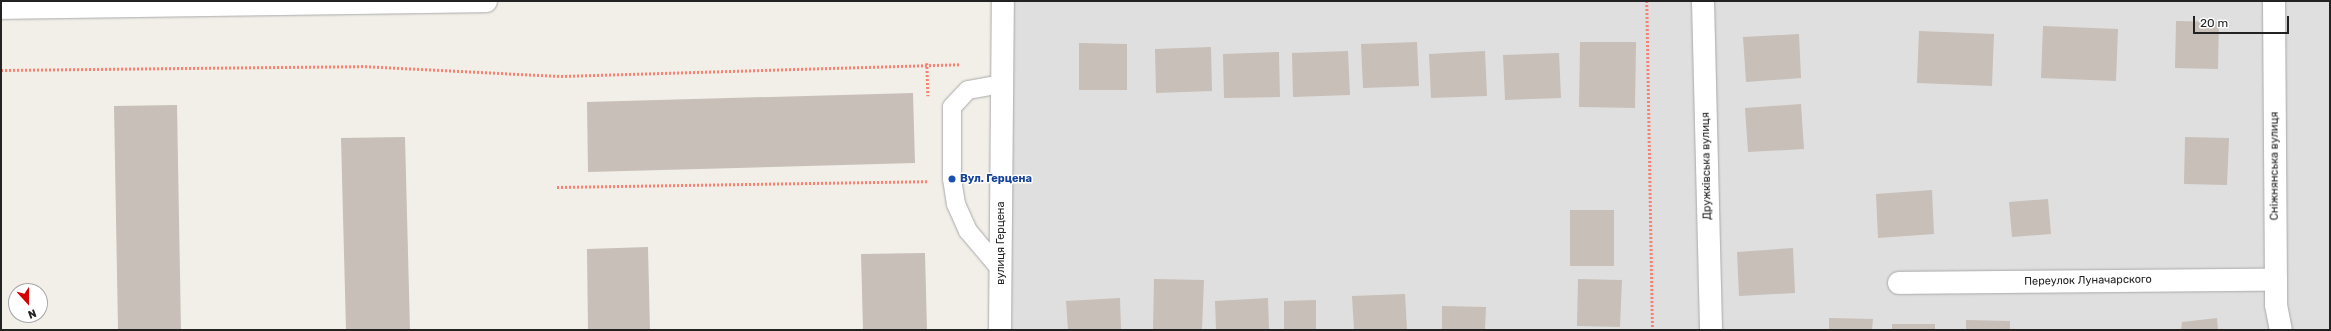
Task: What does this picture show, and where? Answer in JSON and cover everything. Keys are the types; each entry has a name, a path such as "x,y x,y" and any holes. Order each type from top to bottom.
{"street":[{"path":"1,8 486,1"},
{"name":"вулиця Герцена","path":"1000,330 1003,1"},
{"name":"Дружківська вулиця","path":"1703,1 1711,330"},
{"name":"Сніжнянська вулиця","path":"2274,1 2276,305 2281,330"},
{"name":"Переулок Луначарского","path":"1899,283 2276,280"}],"lane":[{"path":"1001,270 968,231 956,204 952,179 952,107 968,90 1002,74"}],"path":[{"path":"1648,1 1653,330"},
{"path":"1,70 361,66 561,76 919,64 1002,74"},
{"path":"557,187 952,179"}],"shaded area":[{"path":"1000,1 2330,1 2330,330 1011,330"}],"building":[{"path":"2176,21 2219,22 2218,69 2175,68"},
{"path":"2043,26 2118,29 2116,81 2041,78"},
{"path":"1919,31 1994,34 1992,86 1917,83"},
{"path":"1799,34 1801,78 1746,82 1743,37"},
{"path":"1417,42 1419,86 1363,88 1361,44"},
{"path":"1580,42 1636,42 1635,108 1579,107"},
{"path":"1079,43 1127,44 1127,90 1079,90"},
{"path":"1211,47 1212,91 1156,93 1155,49"},
{"path":"1348,51 1350,95 1293,97 1292,53"},
{"path":"1485,51 1487,96 1431,98 1429,54"},
{"path":"1279,52 1280,97 1224,98 1223,54"},
{"path":"1559,53 1561,98 1505,100 1503,55"},
{"path":"913,93 915,163 588,172 587,102"},
{"path":"1801,104 1804,149 1748,152 1745,108"},
{"path":"177,105 181,330 118,330 114,106"},
{"path":"405,137 410,330 346,330 341,138"},
{"path":"2185,137 2229,138 2227,185 2184,184"},
{"path":"1932,190 1934,234 1878,238 1876,194"},
{"path":"2048,199 2051,234 2012,237 2009,202"},
{"path":"1570,210 1614,210 1614,266 1570,266"},
{"path":"648,247 650,330 588,330 587,249"},
{"path":"1793,248 1795,293 1739,296 1737,252"},
{"path":"925,253 927,330 863,330 861,254"},
{"path":"1154,279 1204,280 1202,330 1153,330"},
{"path":"1578,279 1622,280 1620,327 1577,326"},
{"path":"1405,294 1407,330 1354,330 1352,296"},
{"path":"1120,298 1121,330 1068,330 1066,301"},
{"path":"1268,298 1269,330 1216,330 1215,301"},
{"path":"1316,300 1316,330 1284,330 1284,301"},
{"path":"1442,306 1486,307 1485,330 1442,330"},
{"path":"1829,318 1873,319 1872,330 1829,330"},
{"path":"2217,318 2218,330 2181,330 2182,322"},
{"path":"1966,320 2010,321 2010,330 1966,330"},
{"path":"1892,324 1935,324 1935,330 1892,330"}],"place":[{"name":"Вул. Герцена","path":"952,179"}]}
